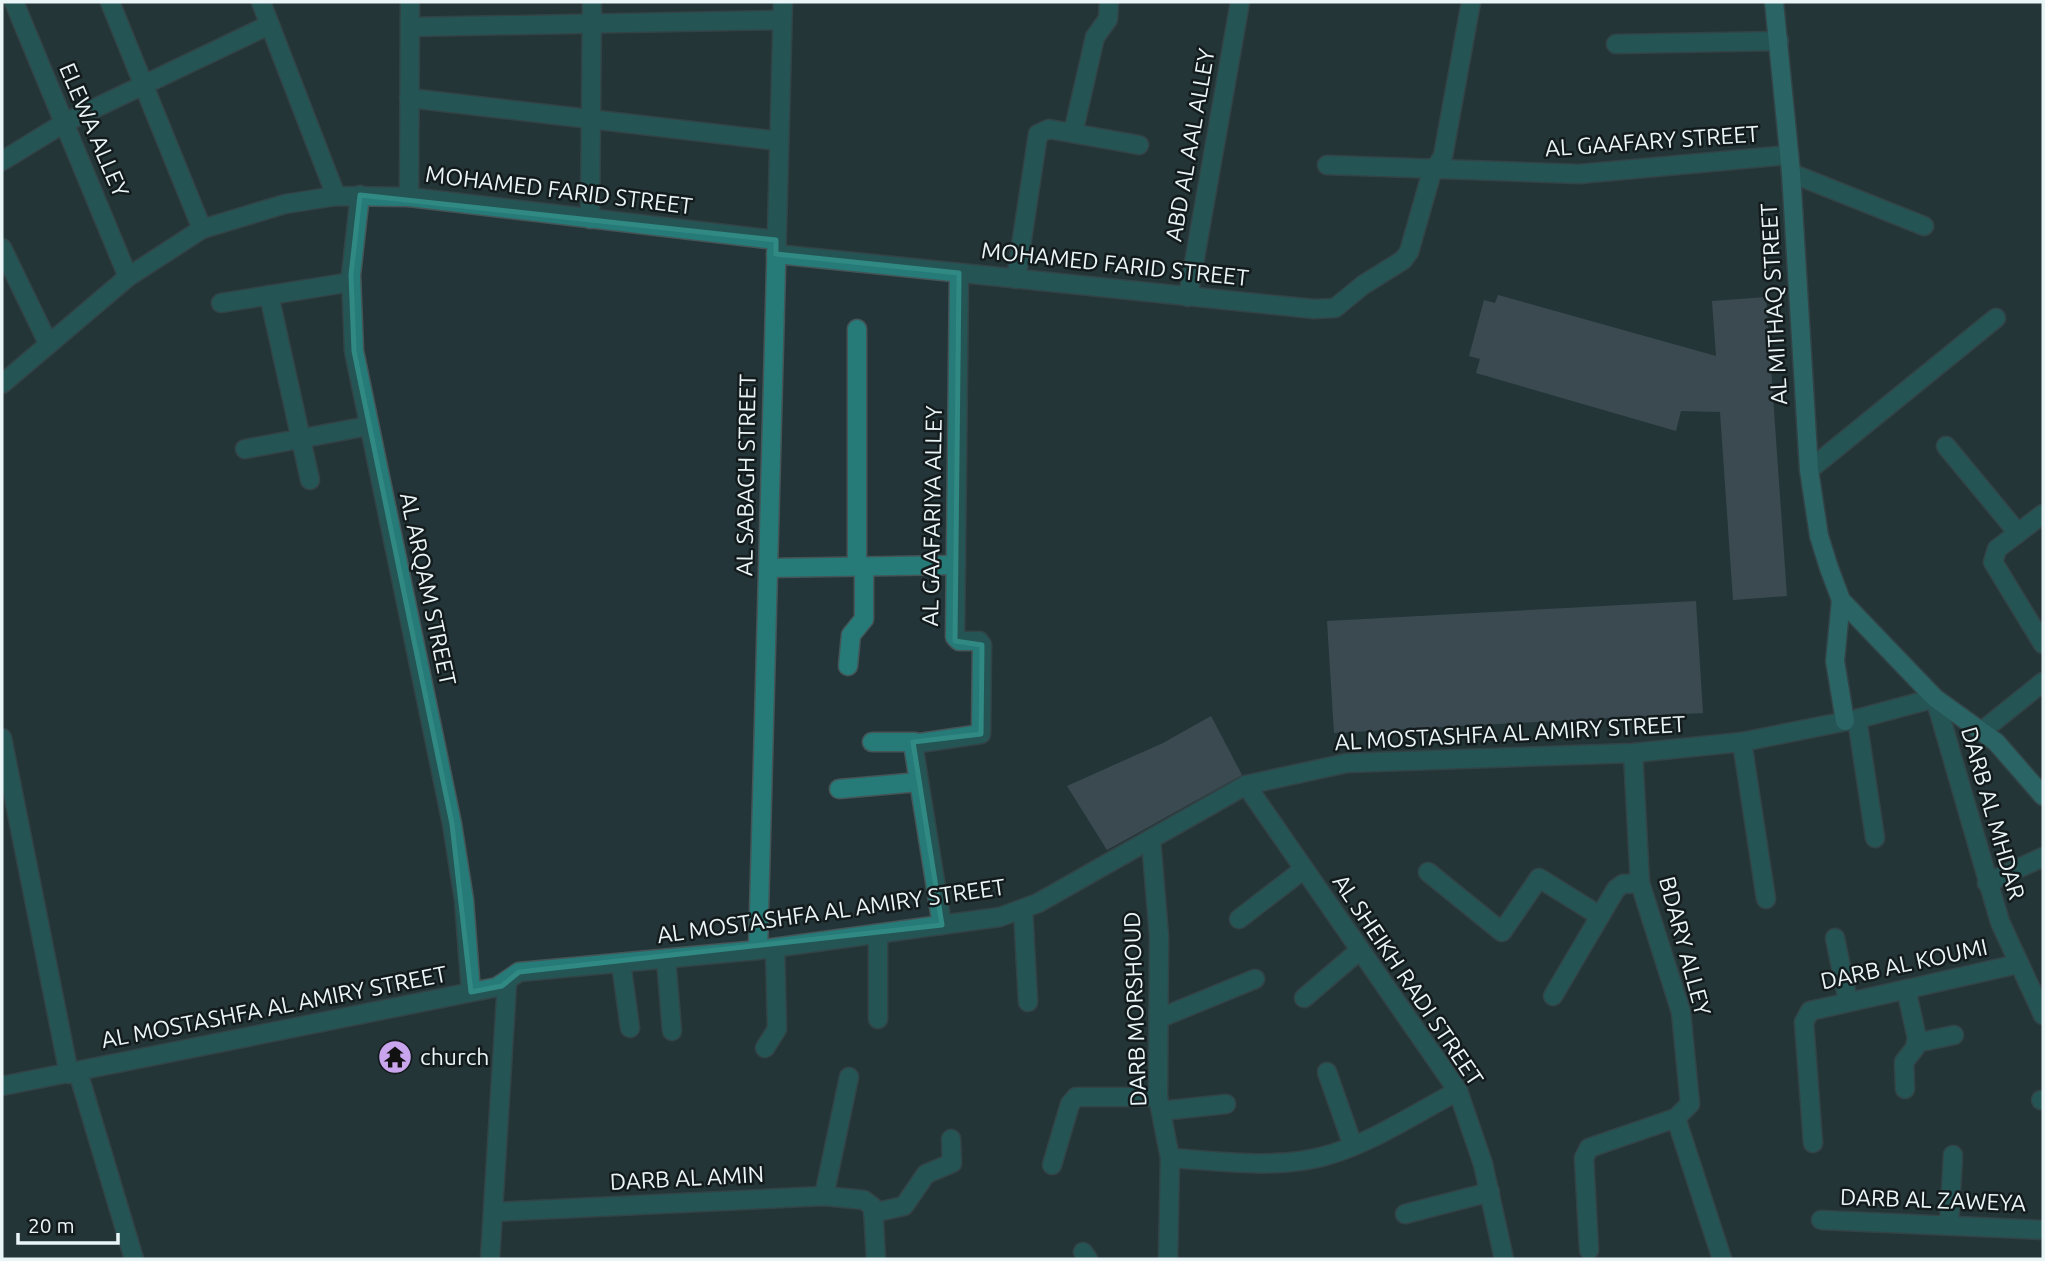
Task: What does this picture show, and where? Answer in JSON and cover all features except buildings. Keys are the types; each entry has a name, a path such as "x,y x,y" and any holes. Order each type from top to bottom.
{"main road":[{"name":"AL MITHAQ STREET","path":"1774,2 1790,164 1809,470 1819,536 1841,600 1835,661 1851,720"},
{"name":"AL MITHAQ STREET","path":"1841,600 1935,698 1982,731 2010,757 2043,796"}],"street":[{"name":"ELEWA ALLEY","path":"14,2 128,277"},
{"path":"110,2 202,229"},
{"path":"409,197 410,2"},
{"path":"590,219 592,2"},
{"path":"1073,133 1095,37 1108,19 1109,2"},
{"name":"ABD AL AAL ALLEY","path":"1188,297 1240,2"},
{"name":"MOHAMED FARID STREET","path":"2,384 128,277 202,229 254,212 336,196 409,197 590,219 959,273 1314,309 1335,308 1363,285 1395,268 1409,252 1433,170 1443,156 1471,2"},
{"path":"265,4 270,25 336,196"},
{"path":"410,27 592,24 783,11"},
{"name":"AL SABAGH STREET","path":"765,1048 777,1029 767,949 768,568 783,11"},
{"path":"2,161 64,123 270,25"},
{"path":"1616,44 1779,41"},
{"path":"409,98 779,141"},
{"path":"1016,279 1036,138 1045,129 1139,145"},
{"path":"1790,164 1924,226"},
{"name":"AL GAAFARY STREET","path":"1327,165 1579,174 1790,164"},
{"name":"AL ARQAM STREET","path":"360,195 351,282 354,351 452,824 464,900 471,992"},
{"path":"2,248 48,343"},
{"name":"AL GAAFARIYA ALLEY","path":"915,742 981,734 982,645 979,642 959,641 955,637 959,273"},
{"path":"221,303 351,282"},
{"path":"269,295 310,480"},
{"path":"1809,470 1996,318"},
{"path":"848,666 851,635 864,619 860,566 858,329"},
{"path":"245,449 368,426"},
{"path":"1946,446 2018,534"},
{"path":"2043,514 1997,549 1993,562 2043,644"},
{"path":"768,568 956,565"},
{"path":"1982,731 2043,682"},
{"name":"AL MOSTASHFA AL AMIRY STREET","path":"2,1086 471,992 507,983 519,972 767,949 1000,917 1023,909 1246,785 1347,763 1633,753 1742,742 1851,720 1935,698"},
{"name":"DARB AL MHDAR","path":"1935,698 1987,883 2018,964 2043,1016"},
{"path":"1851,720 1875,838"},
{"path":"2,738 74,1073 134,1259"},
{"path":"872,742 915,742 942,925"},
{"path":"1742,742 1766,899"},
{"name":"BDARY ALLEY","path":"1633,753 1640,883 1681,1012 1690,1104 1676,1118"},
{"path":"839,789 919,782"},
{"name":"AL SHEIKH RADI STREET","path":"1246,785 1458,1091 1490,1192 1504,1259"},
{"name":"DARB MORSHOUD","path":"1151,840 1159,936 1160,1104 1170,1158 1168,1259"},
{"path":"1987,883 2043,857"},
{"path":"1239,919 1304,869"},
{"path":"1428,872 1502,932 1539,878 1600,916"},
{"path":"1553,996 1616,889 1623,884 1640,883"},
{"path":"1023,909 1028,1002"},
{"path":"878,934 878,1019"},
{"path":"1835,939 1848,1002"},
{"path":"1304,998 1360,950"},
{"path":"666,959 672,1031"},
{"path":"621,963 630,1028"},
{"name":"DARB AL KOUMI","path":"1813,1143 1804,1022 1813,1009 2018,964"},
{"path":"1160,1018 1255,979"},
{"path":"490,1259 507,983"},
{"path":"1905,1089 1904,1062 1916,1043 1906,989"},
{"path":"1916,1043 1954,1035"},
{"path":"1327,1072 1353,1146"},
{"path":"824,1196 849,1077"},
{"path":"1170,1158 1269,1164 1322,1157 1353,1146 1458,1091"},
{"path":"1052,1165 1070,1104 1076,1097 1160,1104 1226,1104"},
{"path":"1590,1250 1584,1158 1589,1148 1676,1118 1721,1259"},
{"path":"876,1259 873,1213 904,1206 926,1174 950,1166 953,1160 951,1139"},
{"path":"1949,1224 1953,1154"},
{"path":"1405,1214 1490,1192"},
{"name":"DARB AL AMIN","path":"494,1212 824,1196 868,1201 873,1213"},
{"name":"DARB AL ZAWEYA","path":"1821,1220 2043,1230"}],"highlighted area":[{"path":"360,195 776,240 776,254 959,273 955,641 982,645 981,734 913,742 942,925 519,972 502,986 471,992 452,824 354,351 351,275"}],"place":[{"name":"church","path":"395,1057"}]}
